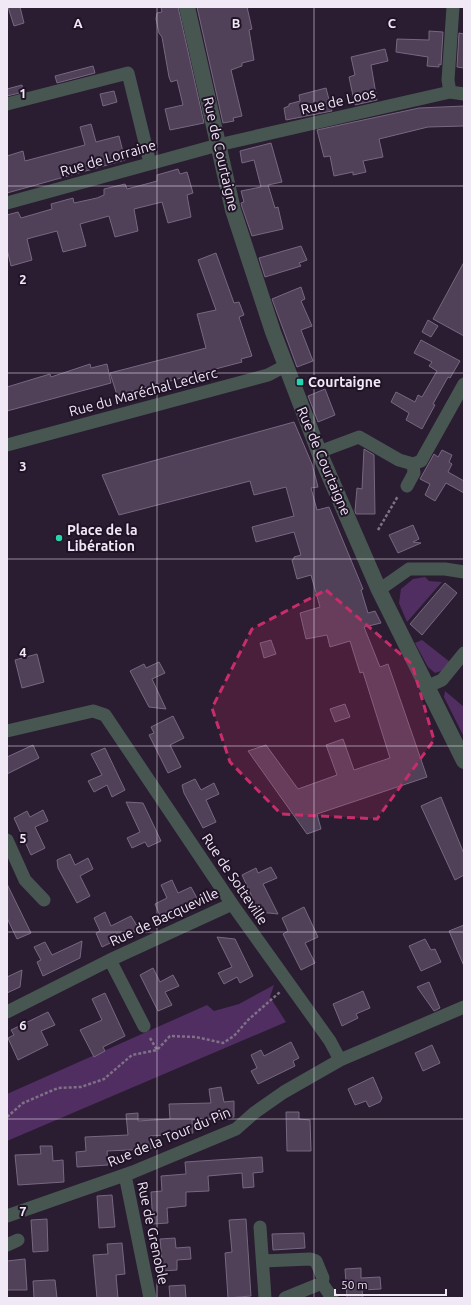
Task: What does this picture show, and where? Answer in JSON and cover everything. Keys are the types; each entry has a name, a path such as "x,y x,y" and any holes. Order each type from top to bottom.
{"street":[{"name":"Rue de Courtaigne","path":"187,7 233,210 285,366 319,452 379,590 426,687 464,760"},
{"path":"450,92 448,80 454,7"},
{"path":"7,104 128,74 150,163"},
{"name":"Rue de Loos","path":"218,145 450,92 464,94"},
{"name":"Rue de Lorraine","path":"7,203 218,145"},
{"name":"Rue du Maréchal Leclerc","path":"7,445 268,375 285,366"},
{"path":"319,452 359,437 399,460 413,464 421,461 464,384"},
{"path":"407,486 414,473 413,464"},
{"path":"379,590 409,569 445,569 464,572"},
{"path":"426,687 442,680 464,653"},
{"name":"Rue de Sotteville","path":"7,731 93,711 105,715 232,904 330,1041 340,1060"},
{"path":"7,840 25,880 44,900"},
{"name":"Rue de Bacqueville","path":"7,1012 110,960 232,904"},
{"name":"Rue de Bacqueville","path":"110,960 144,1026"},
{"name":"Rue de la Tour du Pin","path":"7,1216 125,1175 236,1129 254,1113 284,1092 340,1060 464,1006"},
{"name":"Rue de Grenoble","path":"125,1175 150,1298"},
{"path":"260,1227 265,1298"},
{"path":"263,1261 310,1259 316,1261 323,1278 322,1283 332,1298"},
{"path":"285,1298 322,1283"}],"path":[{"path":"378,530 404,486 407,486"},
{"path":"7,1117 23,1103 58,1088 81,1087 104,1079 132,1054 157,1050 170,1036 196,1038 222,1043 234,1036 248,1020 289,983"},
{"path":"144,1026 157,1050"}],"highlighted area":[{"path":"326,590 412,664 434,740 377,819 281,814 230,762 212,708 252,629"}],"shaded area":[{"path":"425,577 429,581 442,582 407,622 399,603 401,589 413,579"},
{"path":"422,640 450,662 441,671 435,673 428,667 415,643"},
{"path":"445,691 464,707 464,737 444,697"},
{"path":"274,985 270,997 286,1022 7,1141 7,1094 207,1005 214,1011 239,1004"}],"building":[{"path":"8,7 20,7 24,23 14,26"},
{"path":"161,7 178,7 204,123 170,130 165,109 183,105 177,80 171,82 169,77 162,37 159,33 156,19 157,13 162,12"},
{"path":"197,7 247,7 252,29 249,30 254,60 242,63 242,66 231,70 242,116 233,118 234,121 223,123"},
{"path":"429,31 443,32 441,65 439,64 439,67 427,66 428,57 396,52 397,39 429,40"},
{"path":"459,33 464,34 464,68 457,67"},
{"path":"385,49 388,61 371,65 377,100 355,105 349,77 355,75 351,57"},
{"path":"93,66 95,73 57,83 55,76"},
{"path":"22,85 23,92 7,96 7,89"},
{"path":"326,88 332,111 286,120 284,108 289,106 289,104 300,101 299,95"},
{"path":"114,91 117,102 103,106 100,94"},
{"path":"464,106 464,126 428,127 379,139 383,157 363,161 366,172 353,175 353,172 334,176 330,156 324,157 317,130 419,108"},
{"path":"91,124 96,142 119,136 125,160 7,193 7,156 23,151 25,161 85,145 80,127"},
{"path":"271,143 282,182 268,185 275,208 278,207 283,229 252,236 241,203 244,202 241,191 261,187 254,160 242,163 240,151"},
{"path":"178,169 180,174 187,172 193,193 187,195 191,217 168,223 162,202 134,209 138,231 115,237 109,216 80,224 86,246 63,252 57,231 27,239 32,260 11,266 7,249 7,215 18,212 21,218 52,209 51,204 73,198 74,203 97,198 104,195 104,189 125,184 127,189 146,184 157,181 157,175"},
{"path":"301,246 307,260 299,263 301,266 265,277 259,258"},
{"path":"216,253 234,303 239,302 244,315 239,317 252,356 241,359 242,362 117,395 110,373 206,348 197,314 216,310 198,260"},
{"path":"464,262 464,336 433,319"},
{"path":"301,287 305,299 301,301 312,326 301,330 313,361 297,367 272,299"},
{"path":"428,320 438,326 431,337 422,332"},
{"path":"421,340 460,361 450,378 448,377 433,404 435,405 422,429 406,420 409,413 391,402 396,392 415,402 418,395 422,397 437,371 429,366 432,362 414,353"},
{"path":"90,364 91,368 107,364 111,383 7,411 7,387 50,374 51,377"},
{"path":"325,389 335,415 318,422 308,396"},
{"path":"294,422 312,464 318,487 311,488 317,510 329,507 363,589 361,590 368,613 375,611 381,623 364,627 380,667 388,664 427,777 317,814 321,829 307,834 248,751 266,745 298,789 337,775 326,745 343,739 354,770 390,758 363,672 360,673 350,641 330,647 327,635 306,639 300,613 320,607 311,575 297,579 292,560 294,557 301,555 294,532 256,542 252,527 294,516 286,487 254,495 250,481 119,515 102,475"},
{"path":"364,449 374,455 375,514 356,514 355,511 357,488 362,489"},
{"path":"442,450 452,455 449,462 452,464 448,472 464,481 464,493 446,483 435,501 425,495 430,484 420,479 434,454 438,457"},
{"path":"413,525 419,539 413,542 421,543 398,553 389,535"},
{"path":"445,583 457,593 422,635 410,624"},
{"path":"271,640 276,654 264,658 260,643"},
{"path":"37,654 44,682 22,688 15,660"},
{"path":"159,662 165,673 152,679 166,709 149,707 130,671 144,664 146,668"},
{"path":"345,704 350,717 335,722 330,709"},
{"path":"173,716 184,738 170,745 181,767 168,773 149,735 154,733 151,727"},
{"path":"33,745 39,758 7,774 7,757"},
{"path":"105,748 125,790 112,797 107,785 94,792 88,781 102,775 91,754"},
{"path":"195,779 201,790 214,783 219,794 206,800 216,822 203,828 184,793 182,785"},
{"path":"441,797 464,854 464,875 455,880 421,806"},
{"path":"126,802 143,803 161,841 148,847 145,842 132,848 127,838 140,832"},
{"path":"43,810 48,821 35,827 45,848 31,855 14,818 27,811 30,817"},
{"path":"70,854 75,865 88,858 93,869 80,876 90,896 77,903 58,868 57,860"},
{"path":"271,867 277,878 263,884 278,914 259,912 242,875 256,868 258,873"},
{"path":"172,880 178,893 191,887 198,900 161,918 155,904 167,898 161,885"},
{"path":"7,884 31,933 17,939 7,918"},
{"path":"304,907 318,937 305,943 315,963 301,970 283,934 288,931 282,918"},
{"path":"105,912 111,926 131,916 139,929 102,947 96,933 100,931 94,918"},
{"path":"464,925 464,966 449,931"},
{"path":"217,937 235,939 253,976 240,983 237,977 224,984 218,973 232,967"},
{"path":"425,939 431,950 435,949 441,962 421,971 409,946"},
{"path":"82,941 80,958 43,976 37,962 41,960 34,947 45,942 52,955"},
{"path":"153,968 160,982 173,975 179,986 165,992 172,1005 158,1011 140,975"},
{"path":"22,970 20,987 7,993 7,977"},
{"path":"429,982 440,1008 434,1011 417,987"},
{"path":"363,991 370,1008 356,1014 358,1018 342,1026 333,1004"},
{"path":"105,993 125,1036 103,1047 105,1051 94,1057 80,1030 102,1020 92,999"},
{"path":"48,1012 55,1025 41,1031 48,1045 18,1060 8,1038 14,1035 11,1030"},
{"path":"291,1042 299,1058 293,1061 295,1066 258,1084 251,1071 257,1068 251,1055 261,1050 264,1056"},
{"path":"432,1045 440,1063 423,1071 415,1053"},
{"path":"373,1077 382,1098 380,1102 369,1107 366,1101 355,1105 348,1089"},
{"path":"221,1087 224,1102 234,1101 234,1117 192,1120 193,1133 150,1136 151,1149 107,1151 108,1165 77,1167 76,1152 86,1151 85,1137 128,1135 126,1114 138,1113 138,1121 170,1119 169,1104 211,1103 209,1089"},
{"path":"286,1112 299,1112 299,1119 310,1120 311,1151 287,1151"},
{"path":"40,1146 52,1146 53,1161 63,1160 64,1182 18,1185 15,1155 41,1154"},
{"path":"262,1157 263,1172 253,1173 254,1187 243,1188 242,1173 208,1176 209,1191 186,1192 186,1206 167,1208 168,1223 153,1224 151,1192 162,1191 161,1176 186,1174 185,1162"},
{"path":"112,1195 115,1227 99,1228 97,1196"},
{"path":"47,1219 48,1251 33,1252 31,1220"},
{"path":"246,1219 251,1296 228,1298 225,1253 232,1252 229,1220"},
{"path":"304,1233 305,1248 273,1250 272,1234"},
{"path":"175,1238 176,1248 190,1247 191,1259 177,1260 177,1270 163,1271 160,1239"},
{"path":"122,1243 125,1274 116,1275 118,1298 97,1298 93,1255 108,1254 107,1244"},
{"path":"25,1259 27,1290 7,1290 7,1261"},
{"path":"361,1268 361,1278 380,1277 381,1289 362,1290 363,1298 347,1298 345,1269"},
{"path":"55,1280 57,1298 34,1298 33,1281"},
{"path":"185,1285 186,1298 170,1298 169,1286"}],"place":[{"name":"Courtaigne","path":"300,382"},
{"name":"Place de la Libération","path":"59,538"}]}
